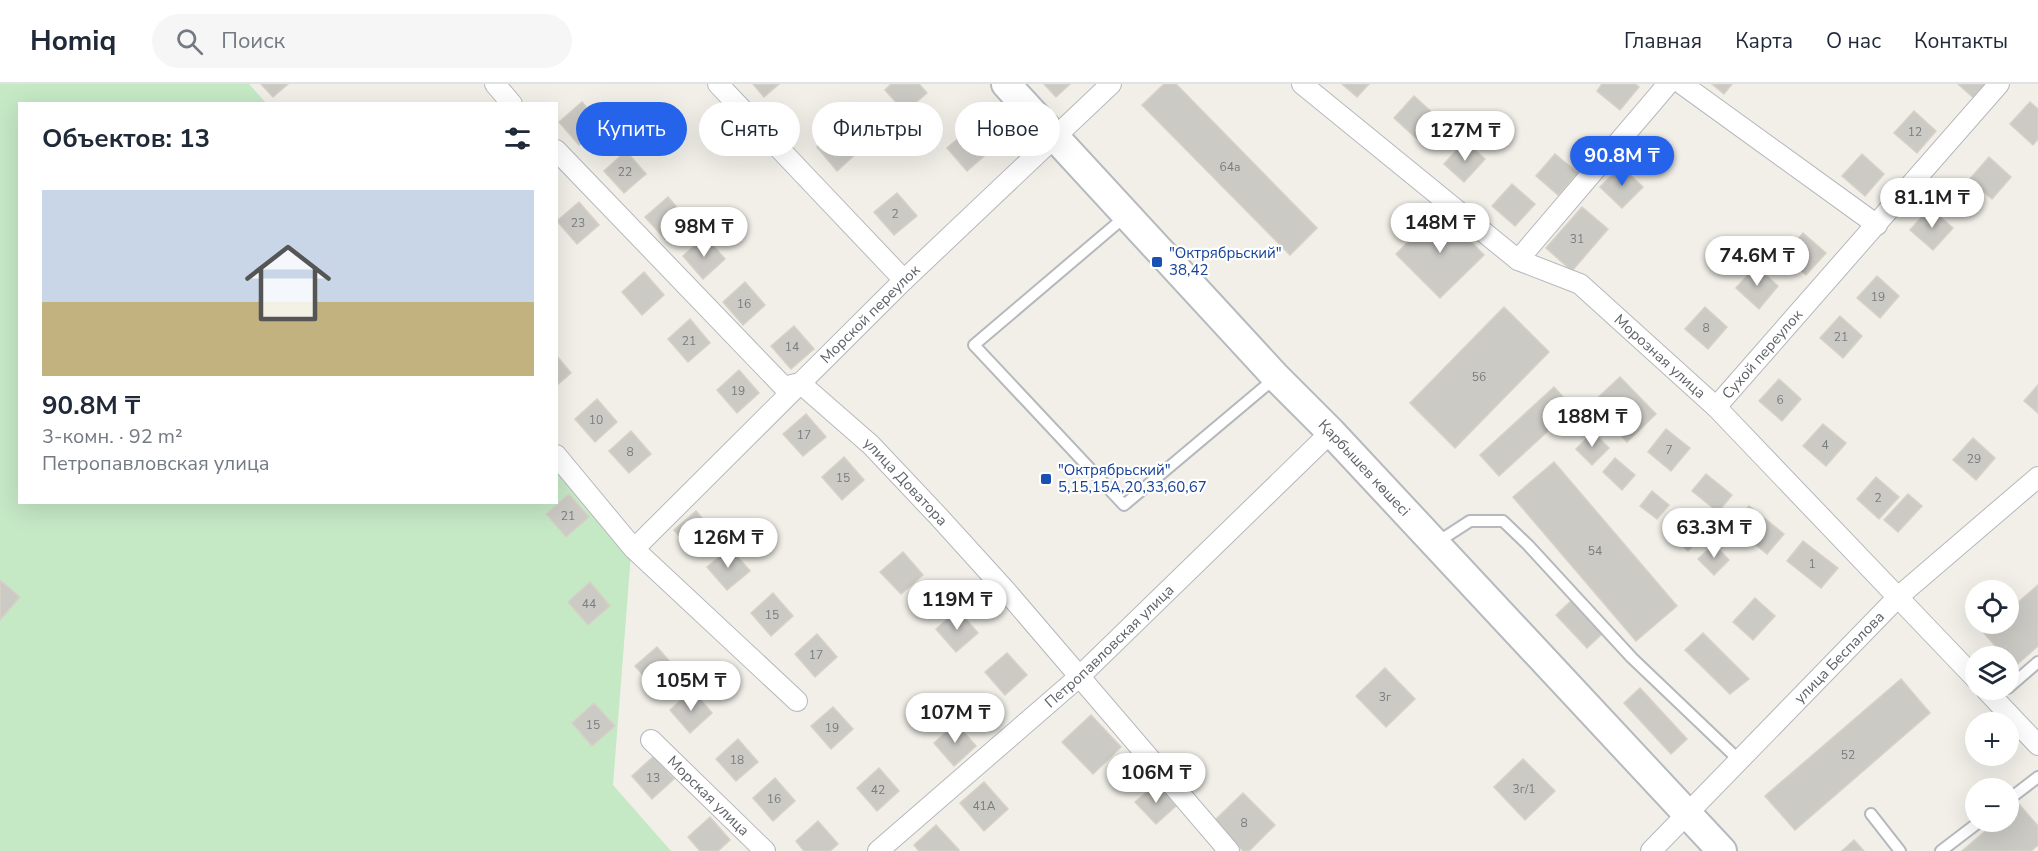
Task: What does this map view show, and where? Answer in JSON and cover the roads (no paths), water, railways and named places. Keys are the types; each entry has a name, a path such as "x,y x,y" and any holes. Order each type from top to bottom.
{"main road":[{"name":"Қарбышев көшесі","path":"1006,84 1022,102"},
{"name":"Қарбышев көшесі","path":"1060,144 1722,851"}],"street":[{"path":"495,84 510,102"},
{"path":"718,84 904,280"},
{"name":"Морской переулок","path":"1060,132 1112,84"},
{"name":"Морозная улица","path":"1302,84 1518,260 1581,284 1716,407 1965,667"},
{"path":"1518,260 1668,84"},
{"path":"1682,84 1877,225"},
{"name":"Сухой переулок","path":"1716,407 1999,84"},
{"name":"улица Доватора","path":"558,152 784,387 800,383 879,453 1000,584 1229,851"},
{"name":"Морской переулок","path":"634,549 904,280 1035,156"},
{"name":"Петропавловская улица","path":"878,851 1080,676 1331,432"},
{"path":"558,457 634,549 797,701"},
{"name":"улица Беспалова","path":"1651,851 1898,597 2038,477"},
{"path":"2005,700 2038,745"},
{"name":"Морская улица","path":"651,740 765,851"}],"lane":[{"path":"1127,215 974,345 1124,506 1276,377"},
{"path":"1434,544 1470,521 1503,522 1528,545 1632,658 1740,761"},
{"path":"2019,677 2038,662"},
{"path":"2019,792 2038,777"},
{"path":"1871,814 1900,851"},
{"path":"1941,851 1966,832"}],"place":[{"name":"\"Октрябрьский\" 38,42","path":"1157,262"},
{"name":"\"Октрябрьский\" 5,15,15А,20,33,60,67","path":"1046,479"}]}
